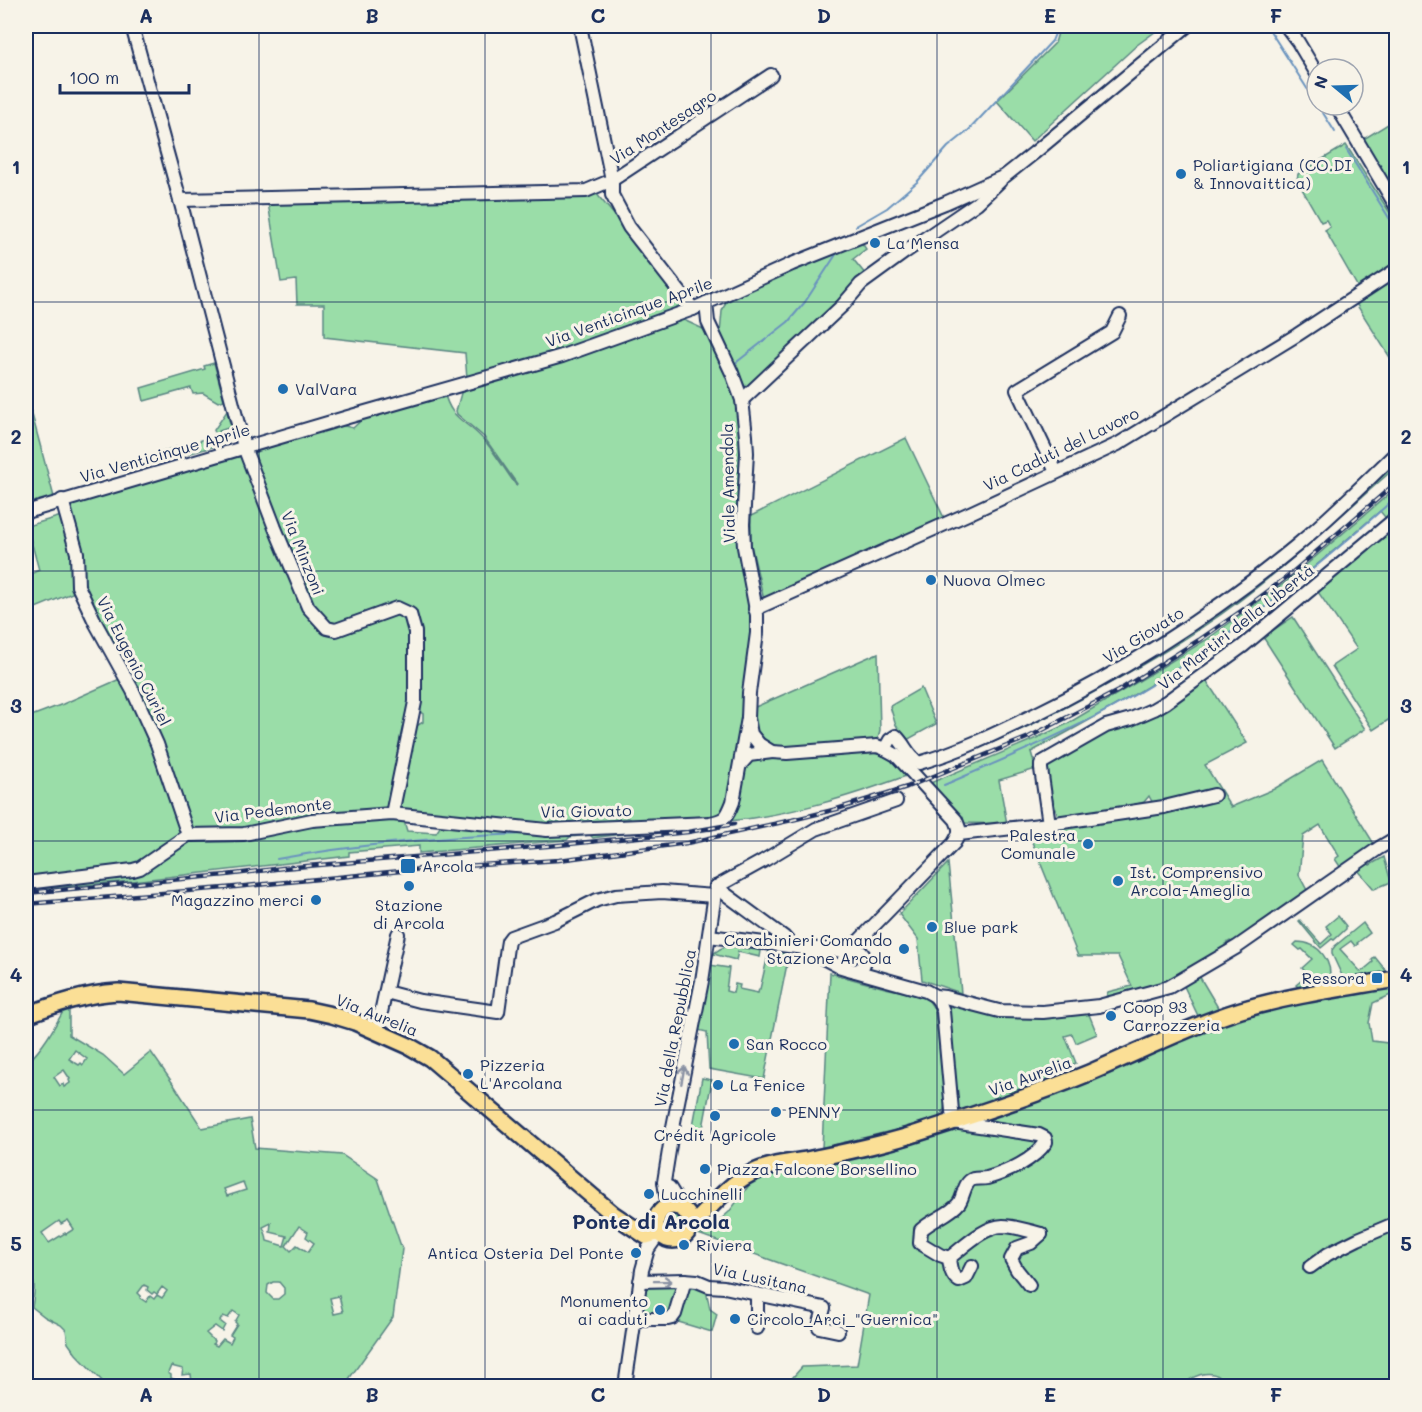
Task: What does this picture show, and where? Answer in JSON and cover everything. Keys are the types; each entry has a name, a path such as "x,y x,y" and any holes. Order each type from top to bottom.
{"main road":[{"name":"Via Aurelia","path":"689,1228 731,1187 750,1174 772,1166 815,1159 877,1144 953,1122 1088,1074 1239,1011 1274,1001 1396,979"},
{"name":"Via Aurelia","path":"26,1015 58,1003 93,994 118,992 321,1012 355,1022 430,1058 613,1214 643,1235"},
{"path":"662,1232 657,1219 659,1214 713,1203"},
{"path":"630,1226 662,1232 676,1239 681,1238 689,1228 690,1219 679,1209"},
{"path":"643,1235 662,1232"}],"street":[{"path":"132,26 244,447"},
{"path":"180,200 586,191 612,180 580,26"},
{"name":"Via Venticinque Aprile","path":"26,512 562,356 693,309 792,264 945,203 1005,176 1187,26"},
{"path":"1286,26 1307,57"},
{"name":"Via Montesagro","path":"693,309 629,227 612,195 612,180 771,75"},
{"path":"1343,117 1396,206"},
{"path":"746,396 843,305 861,284 977,203 1005,176"},
{"name":"Via Caduti del Lavoro","path":"760,607 1118,444 1297,335 1396,270"},
{"name":"Viale Amendola","path":"706,303 708,322 732,373 746,396 744,547 760,607 748,718 751,734 759,744 772,752"},
{"path":"1056,472 1017,390 1112,332 1120,316"},
{"name":"Via Minzoni","path":"244,447 308,607 317,618 327,627 336,630 397,608 410,614 416,632 415,702 392,814"},
{"name":"Via Giovato","path":"885,748 896,736 911,757 919,763 997,733 1074,696 1170,639 1265,571 1328,519 1396,453"},
{"name":"Via Eugenio Curiel","path":"62,500 77,553 78,586 158,744 188,834"},
{"name":"Via Martiri della Libertà","path":"1049,824 1041,769 1043,762 1106,726 1131,719 1166,702 1243,646 1396,518"},
{"name":"Via Giovato","path":"392,814 548,830 710,823 724,819 733,802 748,718"},
{"path":"740,765 750,754 877,746 885,748 896,755 956,820 960,834 954,843 872,930 857,953 844,956 844,963 851,970"},
{"path":"960,834 1164,807 1214,795"},
{"path":"386,992 420,1001 498,1012 508,941 514,935 535,930 597,900 616,895 715,891 816,829 896,801"},
{"name":"Via Pedemonte","path":"188,834 244,834 312,820 392,814"},
{"path":"26,883 140,868 188,834"},
{"path":"935,996 999,1011 1043,1012 1099,1006 1169,987 1226,955 1396,838"},
{"path":"715,891 798,947 838,966 931,993 939,1001 943,1011 953,1122 1040,1135 1045,1138 1046,1142 1035,1155 993,1176 973,1179 968,1183 958,1204 926,1224 921,1230 920,1243 949,1258"},
{"name":"Via della Repubblica","path":"679,1209 665,1175 709,936 715,891"},
{"path":"377,1031 398,934"},
{"path":"709,936 857,953 877,970 900,984"},
{"path":"851,970 862,967 857,953"},
{"path":"1310,1267 1328,1254 1396,1223"},
{"path":"949,1258 993,1227 1005,1226 1041,1234 1031,1242 1017,1248 1011,1259 1029,1285"},
{"path":"625,1386 644,1259 648,1249 662,1232"},
{"path":"643,1235 644,1259"},
{"path":"949,1258 954,1278 959,1281 966,1278 972,1266"},
{"path":"635,1319 672,1318 685,1280"},
{"name":"Via Lusitana","path":"640,1281 697,1281 759,1304 824,1308 819,1328 838,1331"},
{"path":"757,1328 759,1304"}],"green space":[{"path":"1060,26 1163,26 1137,45 1032,141 997,101 1055,43"},
{"path":"1396,119 1396,196 1362,140"},
{"path":"1346,145 1396,222 1396,268 1360,291 1325,230 1330,227 1326,220 1321,222 1297,180 1298,174"},
{"path":"590,186 693,309 467,379 465,353 324,337 324,304 297,304 296,280 281,282 268,203"},
{"path":"862,243 866,249 853,259 866,275 747,391 720,334 722,311 726,302 733,296 830,251"},
{"path":"1396,274 1396,367 1355,302"},
{"path":"675,316 713,336 730,374 745,436 742,524 755,615 747,718 724,818 638,825 629,818 618,819 610,826 547,829 394,813 410,730 423,722 423,714 416,709 411,613 370,616 363,613 336,628 318,617 246,448 343,420 344,426 353,428 370,412 444,391 450,408 486,443 516,485 484,437 457,414 463,386"},
{"path":"214,363 224,400 218,402 203,393 193,394 191,388 144,401 141,388 205,369 204,366"},
{"path":"30,407 54,497 26,506 26,408"},
{"path":"227,411 231,427 219,431 223,444 169,459 160,452 216,436 214,430"},
{"path":"906,438 945,520 764,600 751,545 751,516"},
{"path":"243,449 307,607 327,629 397,609 409,615 414,702 391,813 268,827 189,833 82,584 65,501"},
{"path":"1396,457 1396,467 1279,570 1230,608 1141,666 1021,730 918,771 892,747 894,740 922,765 1171,641"},
{"path":"1396,488 1396,515 1389,522 1380,511 1246,622 1194,658 1141,691 1031,752 1036,769 999,780 1007,824 965,823 928,784 1067,724 1206,640 1287,581"},
{"path":"65,515 75,554 77,591 26,612 26,576 39,570 27,526"},
{"path":"1389,528 1396,538 1396,715 1373,730 1332,666 1357,649 1316,589"},
{"path":"1293,617 1365,729 1335,748 1263,637"},
{"path":"878,653 880,730 877,743 781,748 767,742 755,728 753,708"},
{"path":"122,678 155,745 184,828 175,841 139,865 26,880 26,718"},
{"path":"1206,680 1247,743 1205,765 1231,807 1274,789 1322,760 1376,847 1341,868 1335,859 1339,856 1320,825 1303,836 1299,875 1309,894 1233,947 1230,941 1225,944 1228,950 1168,985 1104,1002 1108,992 1132,986 1118,956 1078,956 1028,832 1159,815 1149,796 1144,802 1119,809 1059,819 1042,767 1079,743"},
{"path":"921,688 936,724 905,741 895,723 890,706"},
{"path":"866,752 880,754 889,759 906,776 819,804 729,821 741,771 750,761"},
{"path":"388,816 404,821 407,831 436,833 444,821 628,829 628,833 419,853 419,846 349,852 349,856 132,881 26,890 26,885 131,874 190,837"},
{"path":"1384,857 1391,882 1374,889 1357,869 1366,861 1370,865"},
{"name":"Blue park","path":"948,863 961,993 922,980 918,939 899,914"},
{"path":"1338,916 1346,929 1321,948 1299,921 1321,944 1332,934 1326,926"},
{"path":"1363,923 1370,933 1355,946 1351,941 1340,949 1361,972 1373,962 1375,957 1387,972 1345,982 1332,950"},
{"path":"1297,942 1312,945 1323,955 1329,968 1329,983 1298,987 1296,985 1308,975 1302,968 1312,959 1294,945"},
{"path":"729,945 761,951 760,957 738,952 736,960 713,954"},
{"name":"San Rocco","path":"769,951 789,954 764,1079 709,1069 707,1032 698,1030 710,965 729,968 726,991 733,993 735,984 740,985 739,989 758,993"},
{"path":"830,973 923,996 929,1001 935,1010 945,1095 944,1109 936,1120 822,1148"},
{"path":"1198,974 1220,1011 1200,1020 1183,984"},
{"path":"1396,985 1395,993 1373,1003 1369,1023 1372,1041 1396,1044 1396,1386 1233,1386 1220,1377 1205,1374 1190,1379 1183,1386 785,1386 802,1367 857,1365 869,1295 698,1234 710,1229 729,1212 753,1180 784,1167 799,1167 1260,1011"},
{"path":"947,1002 1088,1012 1097,1034 1076,1043 1072,1034 1065,1036 1076,1063 1046,1075 1049,1083 959,1112"},
{"path":"66,1006 69,1006 69,1035 103,1055 124,1074 151,1052 202,1128 250,1119 255,1148 342,1155 378,1179 402,1249 393,1317 344,1386 107,1386 76,1354 68,1343 66,1330 32,1307 34,1286 26,1267 26,1064 53,1030","holes":["75,1050 87,1059 83,1065 81,1063 79,1065 69,1059","64,1070 70,1083 64,1087 63,1084 60,1086 54,1077","243,1182 246,1190 227,1196 224,1189","68,1220 74,1229 49,1243 42,1233 59,1221 61,1224","271,1223 270,1232 287,1236 284,1246 267,1241 263,1227","299,1226 308,1232 306,1237 314,1243 308,1252 297,1245 291,1251 286,1246","279,1282 284,1288 284,1294 278,1299 273,1299 267,1293 268,1285","144,1285 152,1294 154,1292 157,1294 162,1287 167,1291 162,1298 157,1295 154,1299 150,1296 146,1302 140,1298 138,1293","339,1296 343,1312 334,1314 330,1298","233,1311 239,1315 235,1322 237,1324 230,1335 233,1337 230,1343 223,1339 217,1346 206,1333 215,1326 222,1331 225,1325 220,1321 223,1316 228,1318","171,1366 183,1369 182,1375 191,1374 192,1382 179,1383 171,1378 168,1373"]},
{"path":"702,1078 712,1080 702,1133 692,1131"},
{"path":"673,1207 684,1212 689,1223 684,1234 673,1239 662,1234 657,1223 662,1212"},
{"path":"679,1282 668,1317 640,1317 645,1283"},
{"path":"686,1282 708,1287 710,1309 717,1314 712,1332 675,1321"}],"waterway":[{"path":"856,226 887,208 917,182 948,147 968,131 1052,41 1058,26"},
{"path":"1267,26 1305,85"},
{"path":"1326,117 1335,132"},
{"path":"1346,149 1396,229"},
{"path":"733,366 788,322 805,302 837,253"},
{"path":"750,501 753,455"},
{"path":"944,785 1078,725 1131,697 1188,662 1280,595 1396,497"},
{"path":"753,560 762,601"},
{"path":"277,859 401,842 525,834"}],"railway":[{"path":"26,904 432,868 559,860 687,843 837,809 907,787 1029,737 1118,691 1199,640 1287,577 1396,483"},
{"path":"26,893 283,868 559,845 688,832 734,824"}],"place":[{"name":"Poliartigiana (CO.DI & Innovaittica)","path":"1181,174"},
{"name":"La Mensa","path":"875,243"},
{"name":"ValVara","path":"283,389"},
{"name":"Nuova Olmec","path":"931,580"},
{"name":"Palestra Comunale","path":"1088,844"},
{"name":"Arcola","path":"408,866"},
{"name":"Ist. Comprensivo Arcola-Ameglia","path":"1118,881"},
{"name":"Stazione di Arcola","path":"409,886"},
{"name":"Magazzino merci","path":"316,900"},
{"name":"Blue park","path":"932,927"},
{"name":"Carabinieri Comando Stazione Arcola","path":"904,949"},
{"name":"Ressora","path":"1377,978"},
{"name":"Coop 93 Carrozzeria","path":"1111,1016"},
{"name":"San Rocco","path":"734,1044"},
{"name":"Pizzeria L'Arcolana","path":"468,1074"},
{"name":"La Fenice","path":"718,1085"},
{"name":"PENNY","path":"776,1112"},
{"name":"Crédit Agricole","path":"715,1116"},
{"name":"Piazza Falcone Borsellino","path":"705,1169"},
{"name":"Lucchinelli","path":"649,1194"},
{"name":"Riviera","path":"684,1245"},
{"name":"Antica Osteria Del Ponte","path":"636,1253"},
{"name":"Monumento ai caduti","path":"660,1310"},
{"name":"Circolo_Arci_\"Guernica\"","path":"735,1319"}],"district":[{"name":"Ponte di Arcola","path":"651,1222"}]}
